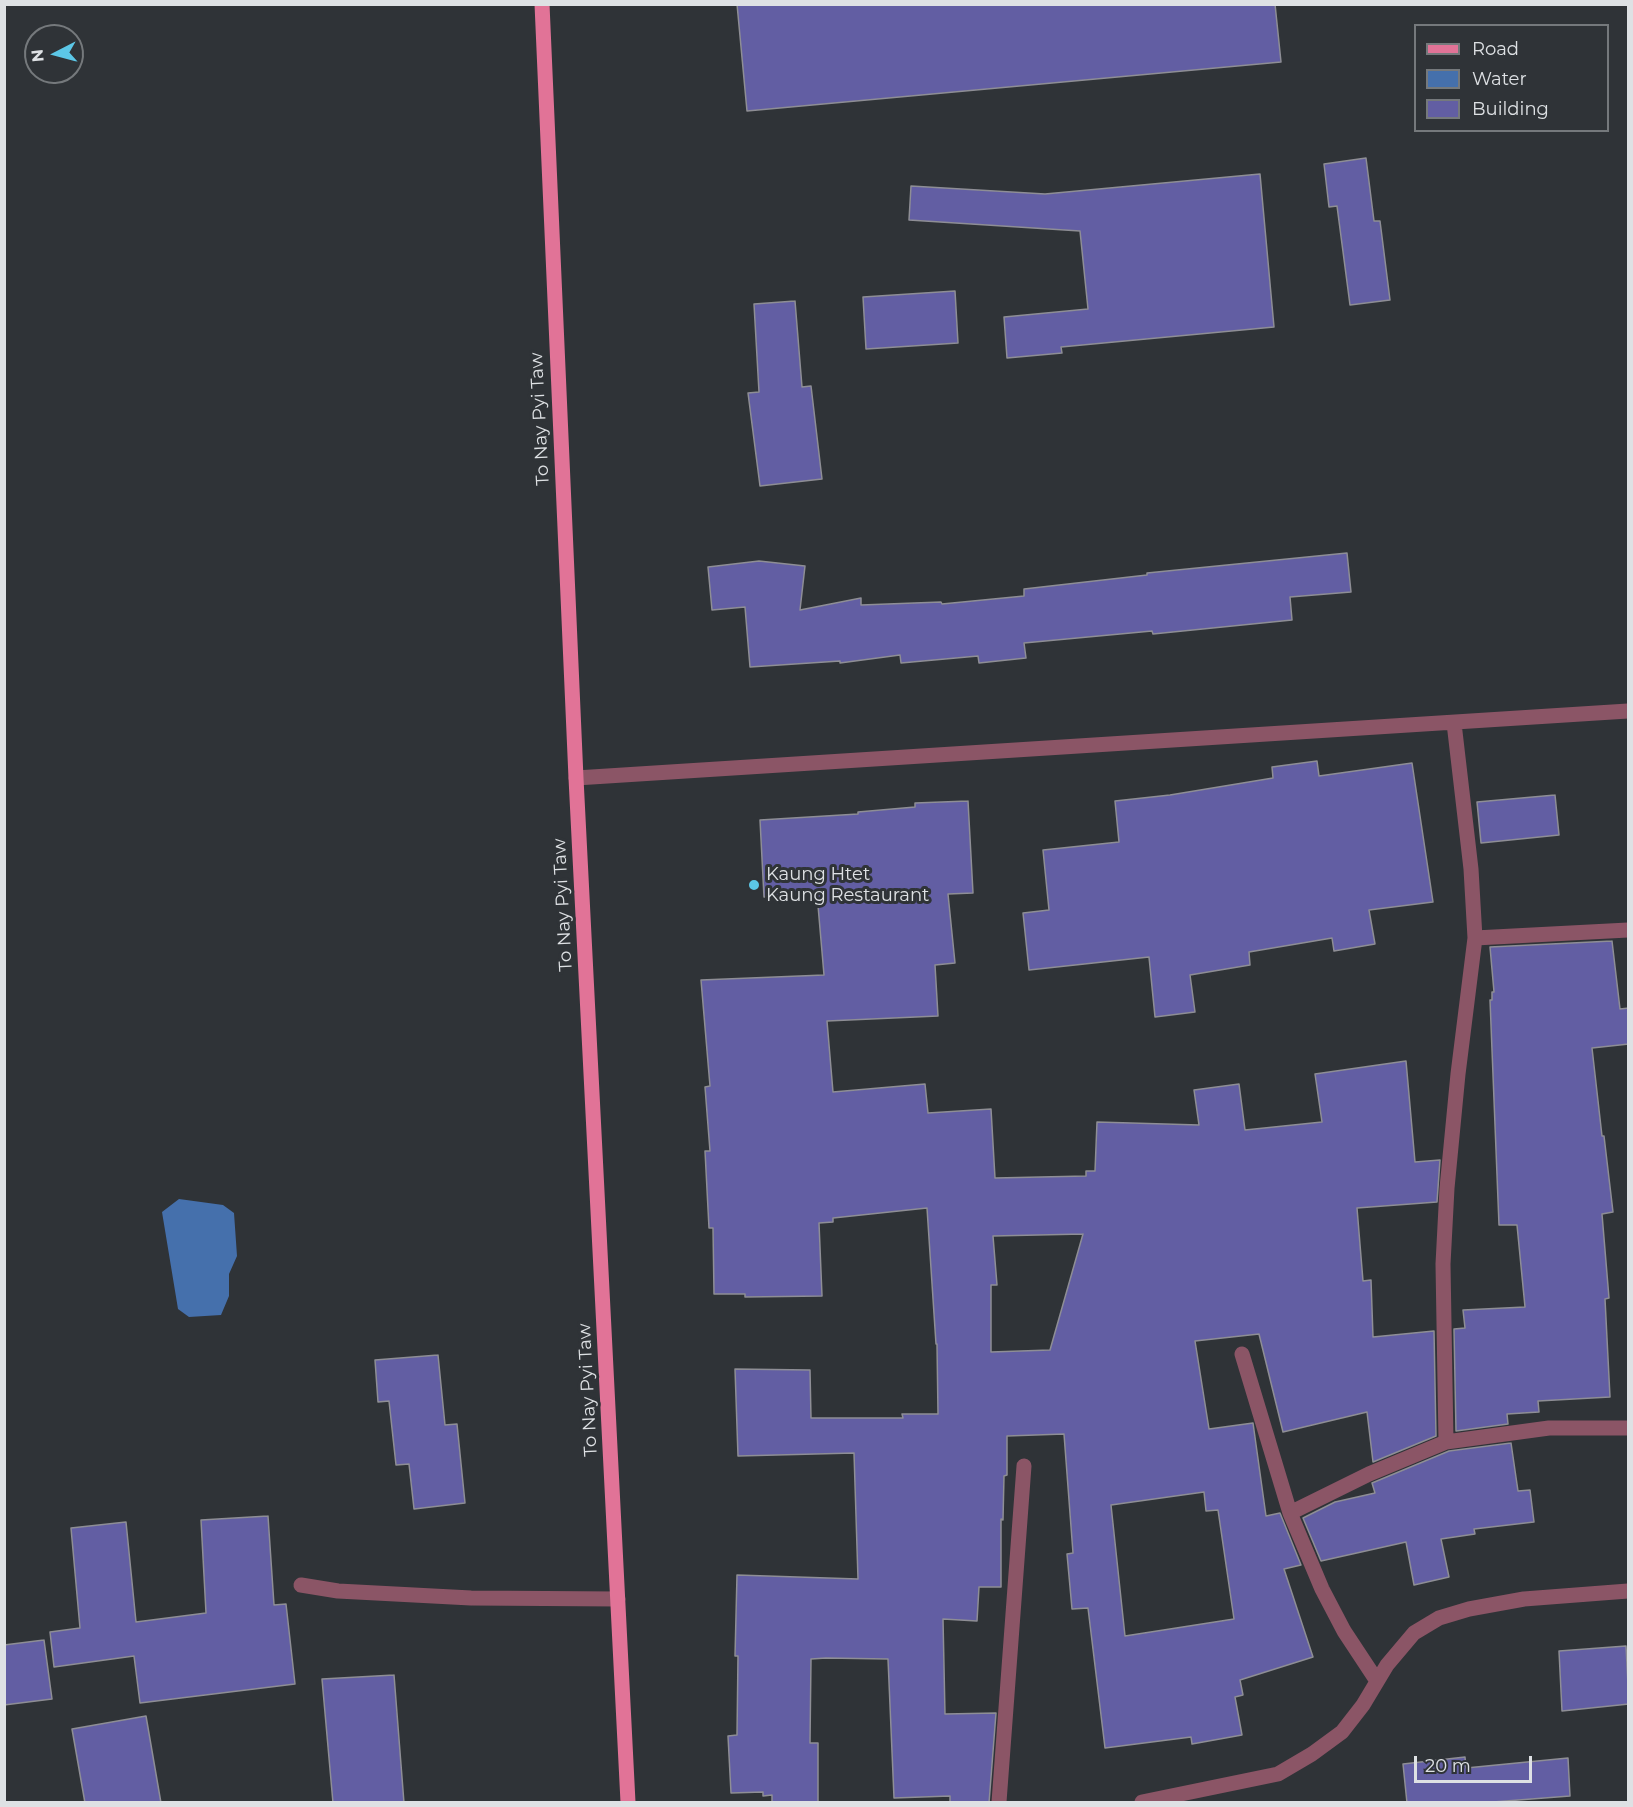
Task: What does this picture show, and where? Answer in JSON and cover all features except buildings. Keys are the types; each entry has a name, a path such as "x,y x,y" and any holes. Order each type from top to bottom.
{"main road":[{"name":"To Nay Pyi Taw","path":"542,4 576,778 628,1803"}],"street":[{"path":"576,778 1629,711"},
{"path":"1446,1443 1443,1253 1458,1074 1475,938 1472,869 1454,723"},
{"path":"1475,938 1629,930"},
{"path":"1242,1354 1290,1513 1344,1631 1377,1681"},
{"path":"1290,1513 1369,1474 1446,1443 1549,1428 1629,1428"},
{"path":"999,1803 1024,1466"},
{"path":"301,1585 338,1591 471,1598 618,1599"},
{"path":"1142,1803 1278,1774 1312,1754 1342,1732 1363,1705 1387,1665 1414,1633 1439,1618 1469,1609 1524,1599 1629,1592"}],"water":[{"path":"179,1199 223,1205 234,1213 237,1256 229,1274 229,1296 221,1315 189,1317 178,1309 162,1212"}],"place":[{"name":"Kaung Htet Kaung Restaurant","path":"754,885"}]}
